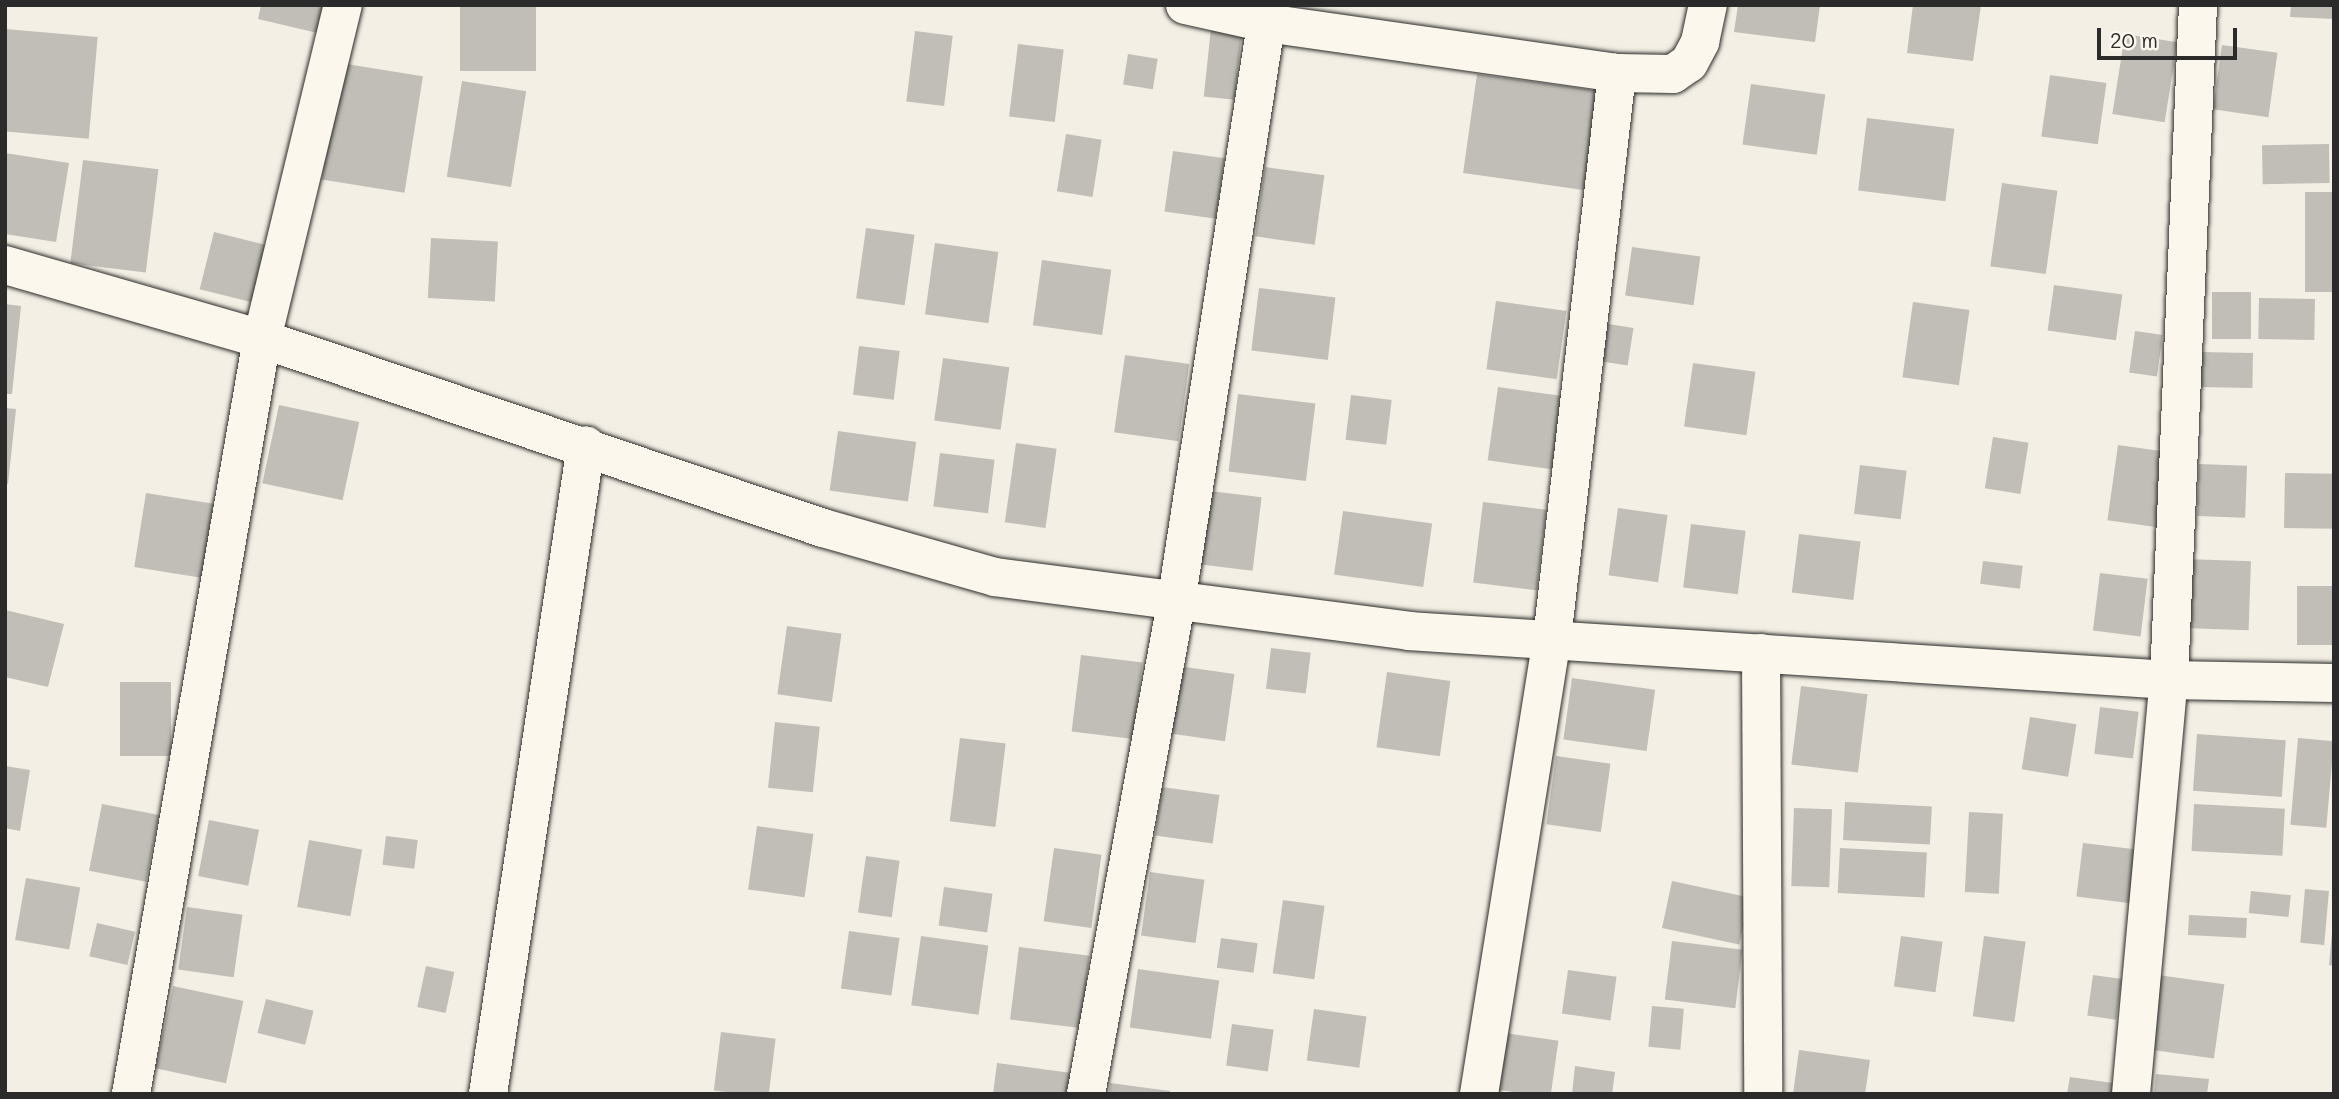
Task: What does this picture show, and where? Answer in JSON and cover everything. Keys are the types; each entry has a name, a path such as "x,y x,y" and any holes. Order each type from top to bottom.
{"street":[{"path":"131,1094 262,339 343,5"},
{"path":"1185,5 1268,14 1617,73 1673,74 1689,63 1708,5"},
{"path":"2131,1094 2169,680 2198,5"},
{"path":"1086,1094 1177,603 1268,14"},
{"path":"1479,1094 1552,639 1617,73"},
{"path":"5,265 262,339 586,445 823,528 995,577 1177,603 1408,631 2169,680 2334,683"},
{"path":"488,1094 586,445"},
{"path":"1761,653 1763,1094"}],"building":[{"path":"261,5 333,5 326,35 258,19"},
{"path":"460,5 536,5 536,71 460,71"},
{"path":"1738,5 1820,5 1815,42 1734,32"},
{"path":"1913,5 1981,5 1973,61 1907,53"},
{"path":"2291,5 2334,5 2334,19 2290,17"},
{"path":"1211,28 1242,31 1235,100 1204,97"},
{"path":"5,29 98,37 89,139 5,131"},
{"path":"915,31 953,36 944,106 906,101"},
{"path":"2125,34 2177,42 2165,122 2112,114"},
{"path":"1018,44 1064,50 1055,122 1009,116"},
{"path":"2222,45 2277,53 2268,117 2213,109"},
{"path":"1128,54 1158,59 1153,89 1123,85"},
{"path":"340,63 423,76 405,193 322,180"},
{"path":"1477,74 1599,91 1585,190 1463,173"},
{"path":"2050,75 2106,83 2098,144 2041,136"},
{"path":"462,81 526,91 511,187 447,177"},
{"path":"1751,84 1825,94 1817,155 1743,144"},
{"path":"1867,118 1954,129 1945,201 1858,190"},
{"path":"1066,134 1102,140 1092,197 1057,191"},
{"path":"2329,144 2330,183 2263,184 2262,145"},
{"path":"1173,151 1224,158 1216,219 1165,211"},
{"path":"5,153 69,163 56,242 5,234"},
{"path":"83,160 158,169 146,272 70,263"},
{"path":"1265,167 1324,175 1315,245 1255,236"},
{"path":"2002,183 2057,191 2046,274 1990,266"},
{"path":"2305,192 2334,192 2334,292 2305,292"},
{"path":"866,228 915,235 905,305 856,298"},
{"path":"214,232 271,246 257,304 200,289"},
{"path":"431,238 498,242 495,301 428,298"},
{"path":"935,243 998,252 988,323 925,314"},
{"path":"1632,247 1700,257 1694,305 1625,296"},
{"path":"1042,260 1111,270 1102,335 1033,325"},
{"path":"2054,285 2122,295 2116,340 2048,331"},
{"path":"1259,288 1335,297 1328,360 1251,351"},
{"path":"2212,292 2251,292 2251,339 2212,339"},
{"path":"2259,298 2315,299 2314,340 2258,339"},
{"path":"1496,301 1566,311 1557,379 1486,369"},
{"path":"1913,302 1969,310 1959,385 1902,377"},
{"path":"5,304 21,306 12,394 5,394"},
{"path":"1596,322 1634,328 1628,365 1590,360"},
{"path":"2135,331 2163,335 2157,376 2129,373"},
{"path":"859,346 900,351 894,400 853,395"},
{"path":"2200,352 2253,353 2252,388 2199,387"},
{"path":"1125,355 1189,364 1179,441 1114,432"},
{"path":"943,358 1009,367 1001,430 934,420"},
{"path":"1693,363 1755,372 1746,435 1684,426"},
{"path":"1498,387 1562,396 1552,469 1488,460"},
{"path":"1238,394 1315,404 1306,481 1228,471"},
{"path":"1351,395 1392,400 1386,445 1346,440"},
{"path":"279,405 359,422 343,500 262,483"},
{"path":"5,408 16,409 8,484 5,483"},
{"path":"838,431 916,442 908,501 830,490"},
{"path":"1993,437 2029,443 2020,494 1985,488"},
{"path":"1016,443 1057,449 1045,528 1005,522"},
{"path":"2118,445 2169,452 2159,527 2107,520"},
{"path":"940,453 995,460 988,513 933,507"},
{"path":"2199,464 2247,466 2245,518 2197,516"},
{"path":"1860,465 1907,471 1901,519 1854,514"},
{"path":"2285,473 2334,474 2333,529 2284,528"},
{"path":"1210,491 1262,497 1253,571 1201,564"},
{"path":"146,493 213,504 201,578 134,567"},
{"path":"1483,502 1547,510 1537,590 1473,582"},
{"path":"1618,508 1668,515 1658,582 1609,575"},
{"path":"1343,511 1432,524 1423,587 1334,574"},
{"path":"1691,524 1746,531 1738,594 1683,588"},
{"path":"1799,534 1861,542 1853,600 1792,593"},
{"path":"2185,559 2251,561 2249,630 2183,628"},
{"path":"1983,561 2023,566 2020,589 1980,584"},
{"path":"2100,573 2148,579 2141,636 2093,631"},
{"path":"2297,586 2334,586 2334,645 2297,645"},
{"path":"5,610 64,624 48,687 5,677"},
{"path":"787,626 841,634 832,702 777,694"},
{"path":"1271,648 1311,653 1306,694 1266,689"},
{"path":"1081,655 1143,663 1133,739 1072,731"},
{"path":"1178,666 1234,674 1225,741 1169,733"},
{"path":"1387,672 1450,681 1440,756 1376,747"},
{"path":"1572,678 1655,690 1647,751 1563,739"},
{"path":"120,682 171,682 171,756 120,756"},
{"path":"1801,686 1868,694 1858,773 1791,764"},
{"path":"2100,707 2139,712 2133,758 2094,754"},
{"path":"2030,717 2076,724 2068,777 2022,769"},
{"path":"775,722 820,727 813,792 768,788"},
{"path":"2197,734 2286,740 2282,797 2193,791"},
{"path":"960,738 1006,744 995,827 950,821"},
{"path":"2298,738 2334,741 2326,828 2290,825"},
{"path":"1556,756 1610,764 1601,832 1546,824"},
{"path":"5,766 30,770 20,831 5,828"},
{"path":"1162,787 1219,795 1213,844 1155,836"},
{"path":"1845,802 1932,807 1930,845 1843,840"},
{"path":"102,804 159,815 146,882 89,871"},
{"path":"2194,804 2285,809 2282,856 2192,851"},
{"path":"1794,808 1832,809 1829,887 1791,886"},
{"path":"1969,812 2003,814 1999,894 1965,892"},
{"path":"209,820 259,830 248,886 198,876"},
{"path":"757,826 813,834 805,897 748,889"},
{"path":"386,836 418,840 414,869 382,865"},
{"path":"309,840 362,849 350,916 297,907"},
{"path":"2083,843 2137,850 2130,903 2076,897"},
{"path":"1054,848 1102,855 1091,928 1044,921"},
{"path":"1840,848 1927,853 1925,897 1838,893"},
{"path":"866,856 900,861 892,917 858,912"},
{"path":"1150,872 1204,880 1196,943 1141,935"},
{"path":"26,878 80,888 69,950 15,940"},
{"path":"1672,881 1749,897 1739,944 1662,928"},
{"path":"944,887 993,894 987,932 939,926"},
{"path":"2305,889 2329,891 2324,945 2300,943"},
{"path":"2251,891 2291,895 2288,917 2249,913"},
{"path":"1283,900 1325,906 1314,979 1273,973"},
{"path":"187,907 242,915 234,977 178,969"},
{"path":"2334,911 2334,966 2329,965"},
{"path":"2189,915 2247,918 2246,938 2188,935"},
{"path":"97,923 135,932 127,965 89,956"},
{"path":"849,931 900,938 891,996 841,988"},
{"path":"921,936 988,945 979,1015 911,1005"},
{"path":"1901,936 1943,942 1935,992 1894,987"},
{"path":"1984,936 2026,942 2014,1022 1973,1016"},
{"path":"1221,938 1258,943 1253,973 1217,968"},
{"path":"1672,941 1742,950 1735,1008 1665,1000"},
{"path":"1019,947 1089,956 1081,1028 1010,1019"},
{"path":"426,966 454,972 446,1013 417,1007"},
{"path":"1138,969 1219,980 1211,1039 1130,1027"},
{"path":"1568,970 1617,977 1610,1020 1562,1014"},
{"path":"2093,975 2122,979 2116,1020 2087,1016"},
{"path":"2158,975 2224,984 2214,1059 2148,1049"},
{"path":"173,986 243,1001 226,1083 156,1068"},
{"path":"266,999 314,1011 305,1045 258,1033"},
{"path":"1652,1006 1684,1009 1680,1050 1648,1047"},
{"path":"1314,1009 1366,1016 1359,1068 1307,1060"},
{"path":"1232,1024 1274,1030 1268,1071 1226,1066"},
{"path":"721,1032 776,1039 769,1094 714,1091"},
{"path":"1497,1032 1558,1041 1551,1094 1489,1088"},
{"path":"1799,1050 1870,1060 1865,1094 1793,1094"},
{"path":"997,1063 1071,1073 1068,1094 993,1094"},
{"path":"1575,1066 1615,1072 1612,1094 1572,1094"},
{"path":"2156,1074 2209,1079 2207,1094 2154,1094"},
{"path":"2070,1077 2120,1084 2118,1094 2067,1094"},
{"path":"1110,1083 1170,1091 1170,1094 1109,1094"}]}
